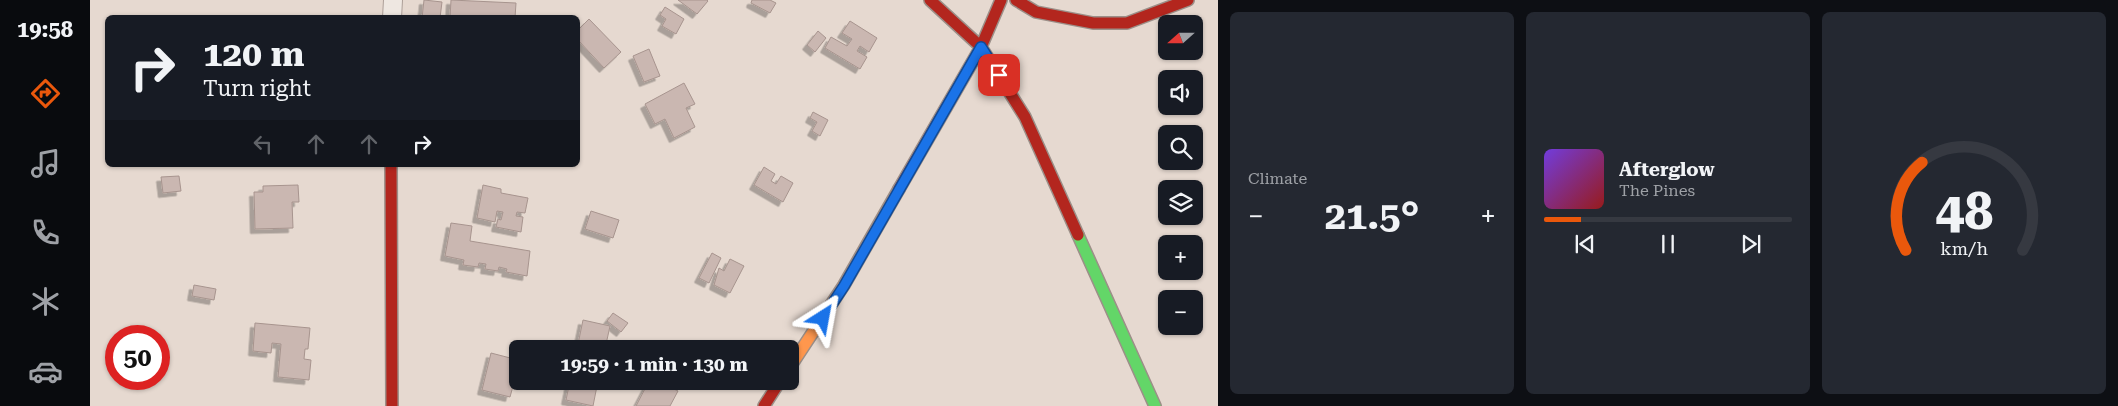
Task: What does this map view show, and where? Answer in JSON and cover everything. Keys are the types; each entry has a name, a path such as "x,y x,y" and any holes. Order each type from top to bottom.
{"street":[{"path":"392,15 393,0"},
{"path":"930,0 981,47 1025,117 1155,406"},
{"path":"799,354 844,286 981,47 1001,0"},
{"path":"1016,0 1036,12 1061,18 1093,23 1127,23 1188,0"},
{"path":"391,167 392,406"},
{"path":"764,406 774,390"}],"building":[{"path":"424,0 442,2 440,15 422,15"},
{"path":"451,0 516,3 515,15 450,15"},
{"path":"678,0 707,0 708,1 697,14"},
{"path":"752,0 770,0 776,3 770,13 751,3"},
{"path":"665,7 684,19 676,34 662,26 666,19 660,15"},
{"path":"589,19 621,52 604,68 580,42 580,28"},
{"path":"850,21 877,38 869,52 860,46 857,51 867,57 860,69 825,48 831,37 847,46 852,39 842,33"},
{"path":"818,31 826,38 815,52 807,45"},
{"path":"649,49 660,76 644,82 633,56"},
{"path":"684,83 695,104 686,108 695,127 674,138 665,119 655,124 645,104"},
{"path":"813,112 828,120 820,136 812,131 817,122 810,118"},
{"path":"764,167 775,174 771,181 776,184 781,176 793,183 783,202 754,185"},
{"path":"179,176 181,191 163,193 161,177"},
{"path":"298,185 299,202 292,202 293,228 255,229 254,192 263,192 263,186"},
{"path":"483,185 501,189 501,193 528,198 525,213 517,212 516,216 523,217 521,232 496,227 498,219 501,220 503,212 497,211 495,222 477,218"},
{"path":"591,211 619,220 613,238 585,229"},
{"path":"451,223 472,226 470,241 530,251 527,276 506,272 507,269 499,267 498,271 485,269 486,264 479,263 478,267 463,265 464,260 445,256"},
{"path":"712,253 721,258 709,283 699,278"},
{"path":"730,259 744,266 730,293 714,285 719,268 724,271"},
{"path":"194,285 216,289 214,300 192,296"},
{"path":"613,313 628,323 621,332 607,321"},
{"path":"583,320 610,326 607,340 579,340"},
{"path":"255,323 310,328 308,349 305,349 304,359 311,360 309,380 278,377 281,344 272,343 271,353 253,351"},
{"path":"491,353 509,358 509,390 512,390 510,397 482,390"},
{"path":"568,390 596,390 593,406 566,400"},
{"path":"644,390 678,391 670,406 636,406"}],"traffic: fast":[{"path":"1078,235 1155,406"}],"traffic: slow":[{"path":"799,353 844,285 899,189"}],"traffic: jam":[{"path":"930,0 981,47 1025,117 1078,235"},
{"path":"899,189 981,47 1001,0"},
{"path":"1016,0 1036,12 1093,23 1127,23 1188,0"},
{"path":"391,167 392,406"},
{"path":"764,406 774,390"}],"route":[{"path":"823,318 844,286 981,47 999,75"}]}
